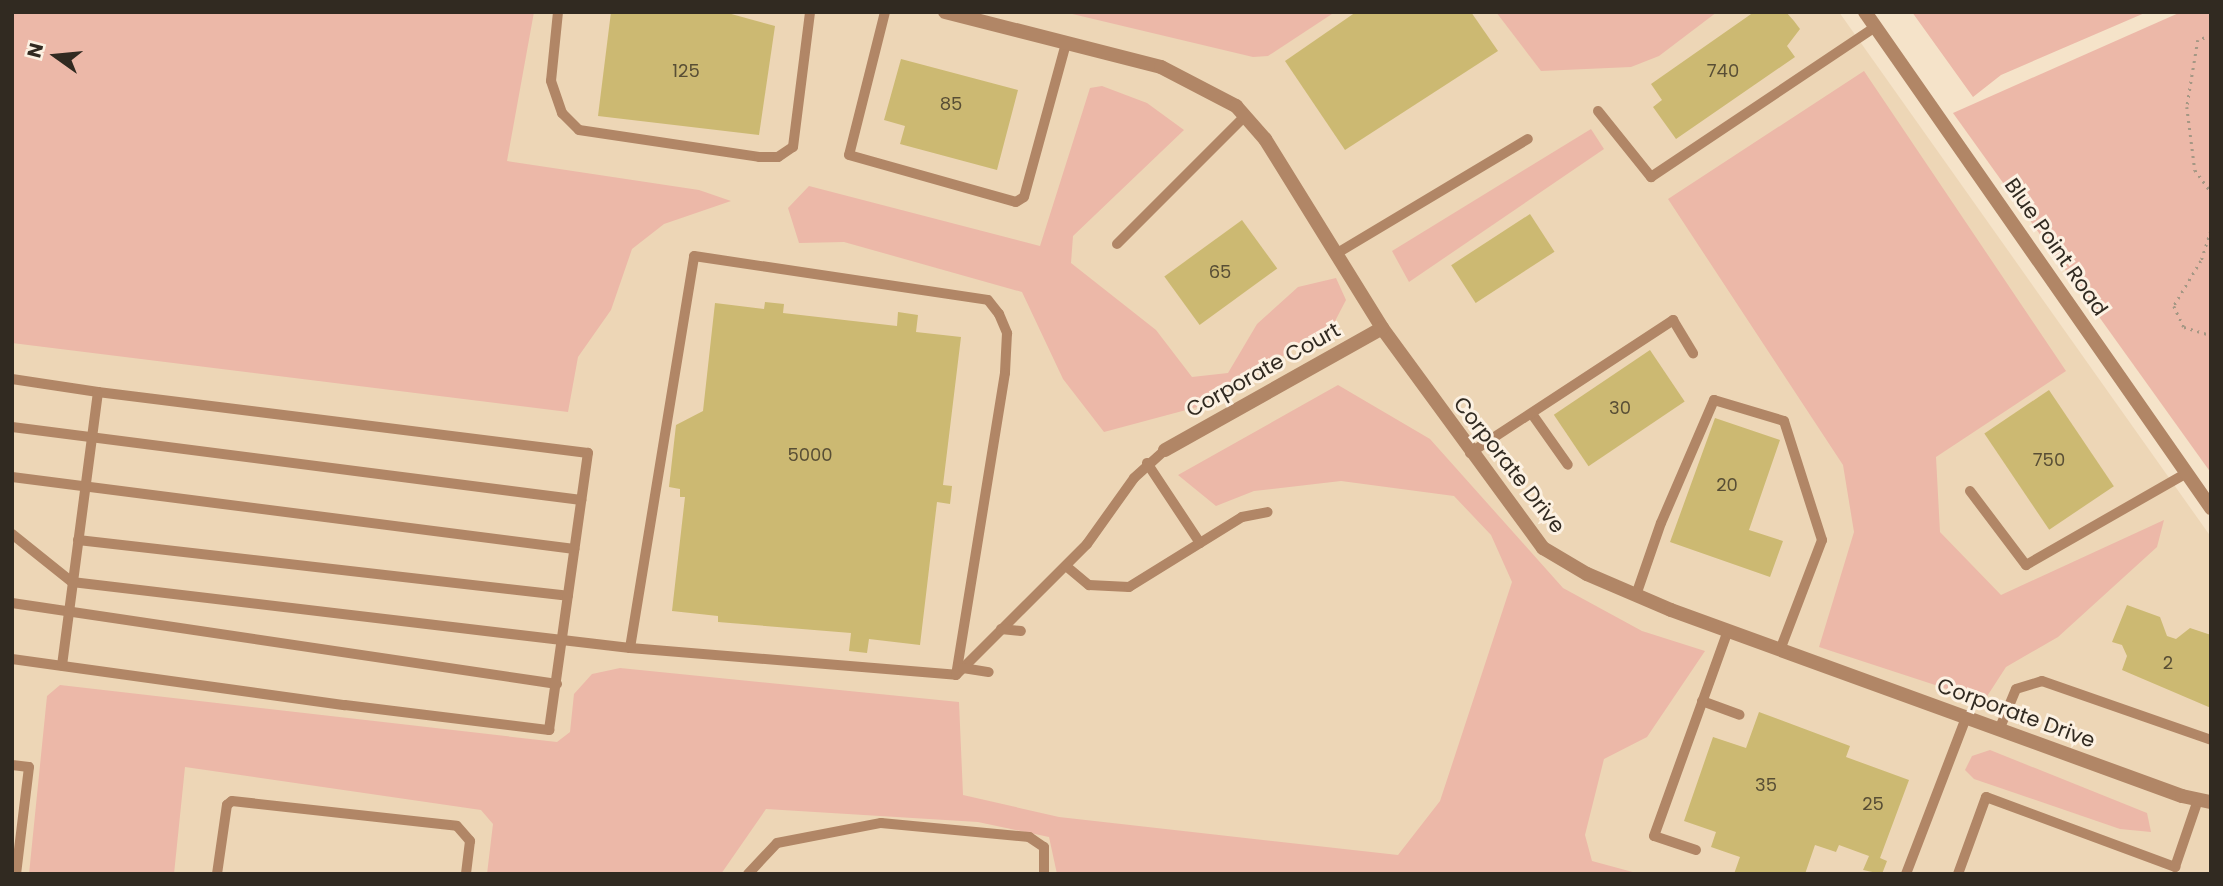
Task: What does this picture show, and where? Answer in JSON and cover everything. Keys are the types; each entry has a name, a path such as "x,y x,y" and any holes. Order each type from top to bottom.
{"street":[{"name":"Corporate Drive","path":"945,12 1161,67 1201,85 1245,116 1339,252 1382,328 1470,453 1544,548 1636,596 1999,730 2204,801"},
{"name":"Blue Point Road","path":"1864,12 2211,508"},
{"name":"Corporate Court","path":"1165,450 1382,328"}],"lane":[{"path":"558,12 551,81 562,113 579,130 759,157 778,157 793,147 810,12"},
{"path":"886,12 849,155 1016,202 1024,197 1066,43"},
{"path":"1598,111 1651,177 1875,27"},
{"path":"1117,244 1245,116"},
{"path":"1339,252 1528,139"},
{"path":"630,648 694,256 988,300 999,314 1007,333 1005,373 960,671"},
{"path":"1470,453 1674,320 1693,353"},
{"path":"12,379 588,453 549,730 12,659"},
{"path":"62,666 98,392"},
{"path":"1636,596 1661,523 1714,400 1784,421 1822,540 1780,650"},
{"path":"1532,414 1568,465"},
{"path":"12,427 581,500"},
{"path":"960,671 1066,566 1147,463 1165,450"},
{"path":"1147,463 1200,543"},
{"path":"1970,491 2026,565 2185,474"},
{"path":"12,477 574,549"},
{"path":"1066,566 1089,585 1107,590 1129,587 1242,517 1268,512"},
{"path":"12,534 72,582 630,648 989,672"},
{"path":"78,540 568,596"},
{"path":"12,603 556,684"},
{"path":"1001,629 1021,631"},
{"path":"1696,850 1654,836 1728,631"},
{"path":"1999,730 2016,689 2042,681 2211,740"},
{"path":"1702,701 1741,715"},
{"path":"1906,874 1966,718"},
{"path":"12,765 29,767 16,874"},
{"path":"1958,874 1986,797 2174,870 2204,801"},
{"path":"217,874 226,805 232,801 457,826 470,841 466,874"},
{"path":"748,874 777,843 881,823 1029,837 1044,847 1044,874"}],"path":[{"path":"2211,36 2198,40 2187,107 2195,170 2211,192"},
{"path":"2211,231 2202,261 2174,306 2184,327 2211,335"}],"shaded area":[{"path":"12,12 1839,12 2211,537 2211,874 12,874"},
{"path":"12,12 534,12 507,161 699,190 731,201 664,224 632,249 611,310 578,357 568,412 12,343"},
{"path":"1064,12 1335,12 1268,56 1253,57"},
{"path":"1496,12 1717,12 1659,56 1631,67 1541,71"},
{"path":"1912,12 2147,12 2001,75 1973,97"},
{"path":"2181,12 2211,12 2211,473 1953,113"},
{"path":"1864,71 2066,371 1936,457 1940,532 2001,595 2164,520 2157,547 2058,637 2006,667 1984,701 1819,647 1854,532 1843,465 1668,199"},
{"path":"1102,86 1147,103 1184,130 1073,236 1071,263 1156,330 1192,377 1228,373 1257,324 1298,287 1336,278 1346,300 1333,325 1201,406 1104,432 1063,379 1022,292 844,242 799,243 788,208 809,186 1040,246 1090,88"},
{"path":"1591,129 1604,149 1409,282 1392,251"},
{"path":"1338,385 1430,439 1563,588 1642,631 1705,651 1647,737 1604,759 1585,835 1592,861 1640,874 1057,874 1049,837 978,822 766,809 721,874 487,874 493,824 481,810 185,767 174,874 29,874 47,696 60,685 557,742 570,732 574,694 592,674 620,668 959,702 963,795 1059,817 1398,855 1440,801 1512,582 1491,535 1454,496 1341,481 1254,491 1216,506 1178,475"},
{"path":"1990,750 2147,813 2151,832 2120,829 1974,779 1965,770 1972,756"}],"building":[{"path":"611,12 724,12 775,26 759,135 598,116"},
{"path":"1356,12 1471,12 1498,51 1345,150 1285,61"},
{"path":"1754,12 1786,12 1800,29 1787,46 1795,57 1676,139 1653,107 1662,100 1651,84"},
{"path":"901,59 1018,90 997,170 900,144 905,126 884,120"},
{"path":"1530,214 1555,252 1476,303 1451,265"},
{"path":"1242,220 1277,269 1200,325 1164,276"},
{"path":"765,302 784,304 783,313 897,326 898,312 918,315 916,332 961,337 943,485 952,486 950,504 937,502 920,645 869,639 867,653 849,651 851,633 718,622 718,616 672,611 685,497 680,497 680,489 669,487 676,425 703,411 715,303 764,309"},
{"path":"1650,350 1685,401 1589,466 1554,415"},
{"path":"2049,390 2114,486 2049,530 1984,434"},
{"path":"1715,418 1780,440 1749,530 1783,541 1770,577 1670,542"},
{"path":"2127,605 2160,617 2167,636 2176,639 2190,628 2211,635 2211,708 2122,670 2127,656 2122,645 2112,642"},
{"path":"1759,712 1850,746 1846,757 1909,780 1880,858 1887,861 1882,874 1863,870 1869,856 1839,845 1836,852 1815,845 1805,874 1734,874 1740,857 1711,847 1716,832 1684,821 1713,737 1746,748"}]}
